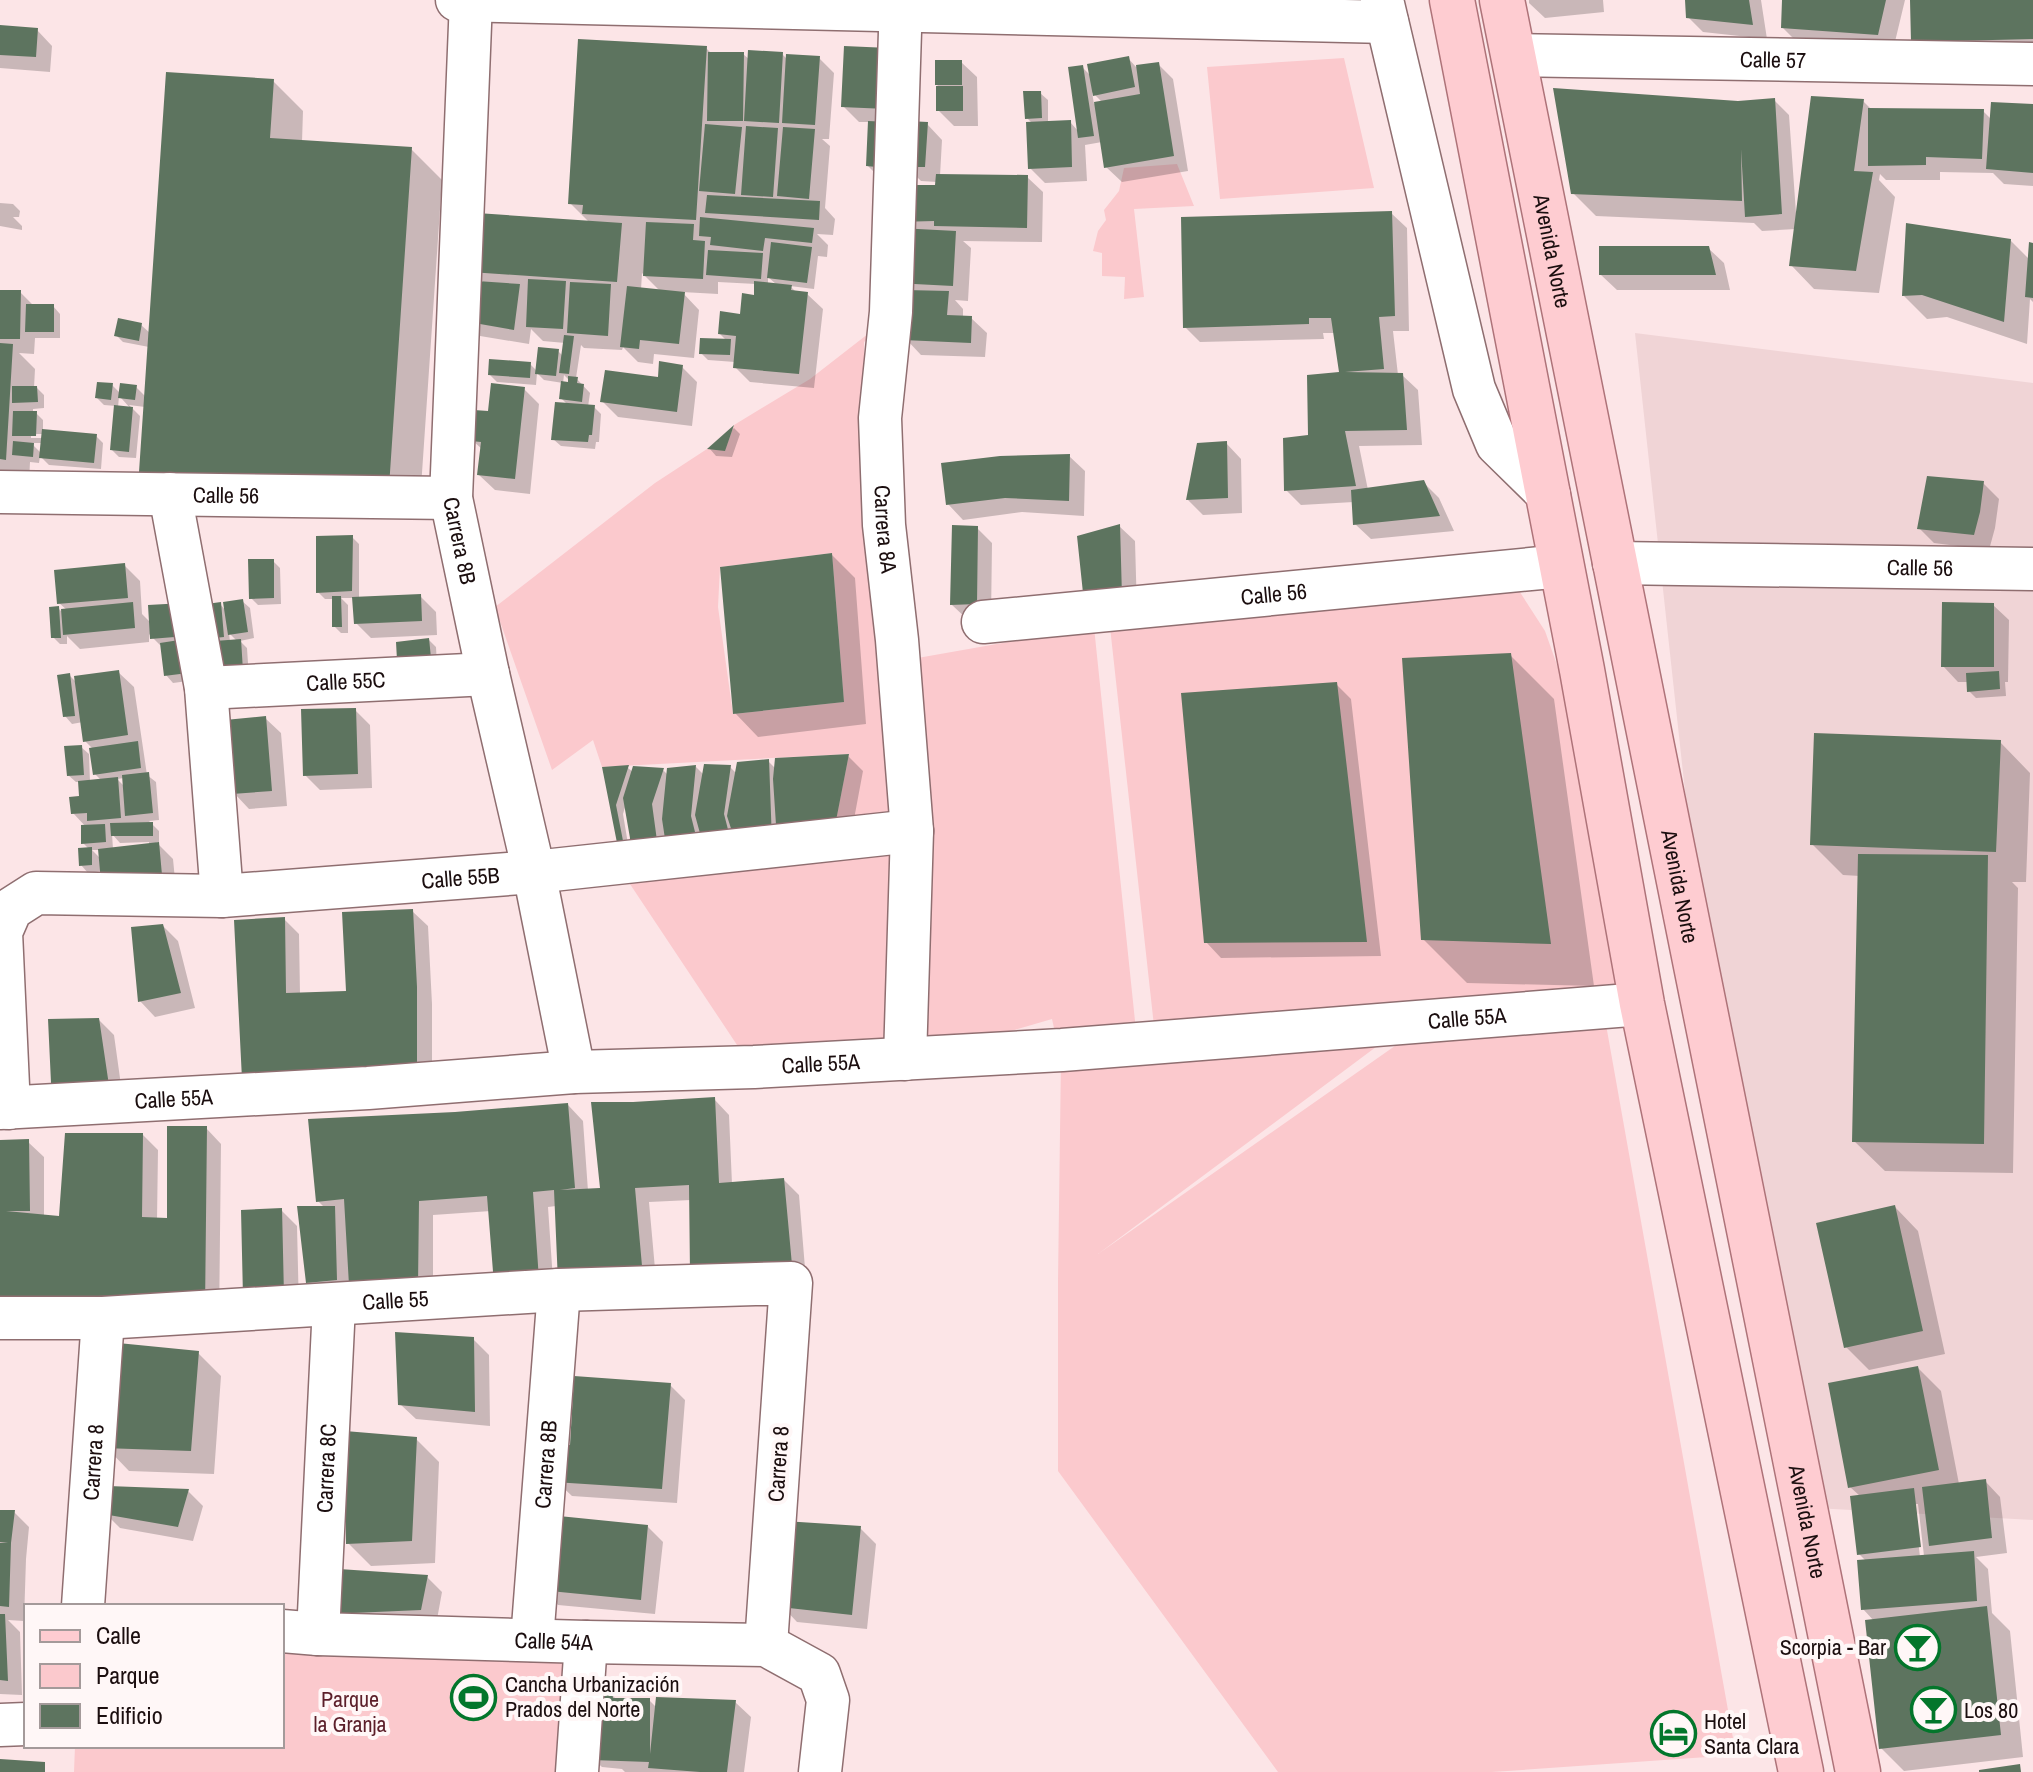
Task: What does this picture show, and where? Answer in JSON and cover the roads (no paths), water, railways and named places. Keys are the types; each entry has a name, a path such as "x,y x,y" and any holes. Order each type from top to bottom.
{"main road":[{"path":"1452,0 1549,495 1642,1004 1801,1772"},
{"name":"Avenida Norte","path":"1502,0 1858,1772"}],"street":[{"path":"467,0 1385,11 1474,389 1497,444 1549,495"},
{"name":"Carrera 8B","path":"467,0 451,498 534,872 574,1072"},
{"name":"Carrera 8A","path":"901,5 891,312 880,418 884,525 897,640 912,831 905,1059"},
{"name":"Calle 57","path":"1513,55 2033,64"},
{"name":"Calle 56","path":"0,492 451,498"},
{"path":"170,494 206,688 222,896"},
{"name":"Calle 56","path":"1614,563 2033,569"},
{"name":"Calle 56","path":"983,622 1562,566"},
{"name":"Calle 55C","path":"206,688 488,674"},
{"name":"Calle 55B","path":"4,1108 1,932 11,909 36,893 222,896 534,872 912,831"},
{"name":"Calle 55A","path":"4,1108 368,1088 574,1072 905,1059 1142,1045 1642,1004"},
{"name":"Calle 55","path":"0,1318 103,1318 559,1290 791,1283"},
{"name":"Carrera 8","path":"766,1645 791,1283"},
{"name":"Carrera 8B","path":"532,1640 559,1290"},
{"name":"Carrera 8C","path":"300,1632 334,1305"},
{"name":"Carrera 8","path":"83,1604 103,1318"},
{"name":"Calle 54A","path":"300,1632 766,1645 819,1674 828,1700 820,1772"},
{"path":"577,1772 586,1642"},
{"path":"0,1725 24,1724"}],"place":[{"name":"Scorpia - Bar","path":"1917,1647"},
{"name":"Cancha Urbanización Prados del Norte","path":"474,1697"},
{"name":"Los 80","path":"1933,1710"},
{"name":"Hotel Santa Clara","path":"1673,1734"}],"park label":[{"name":"Parque la Granja","path":"350,1712"}]}
